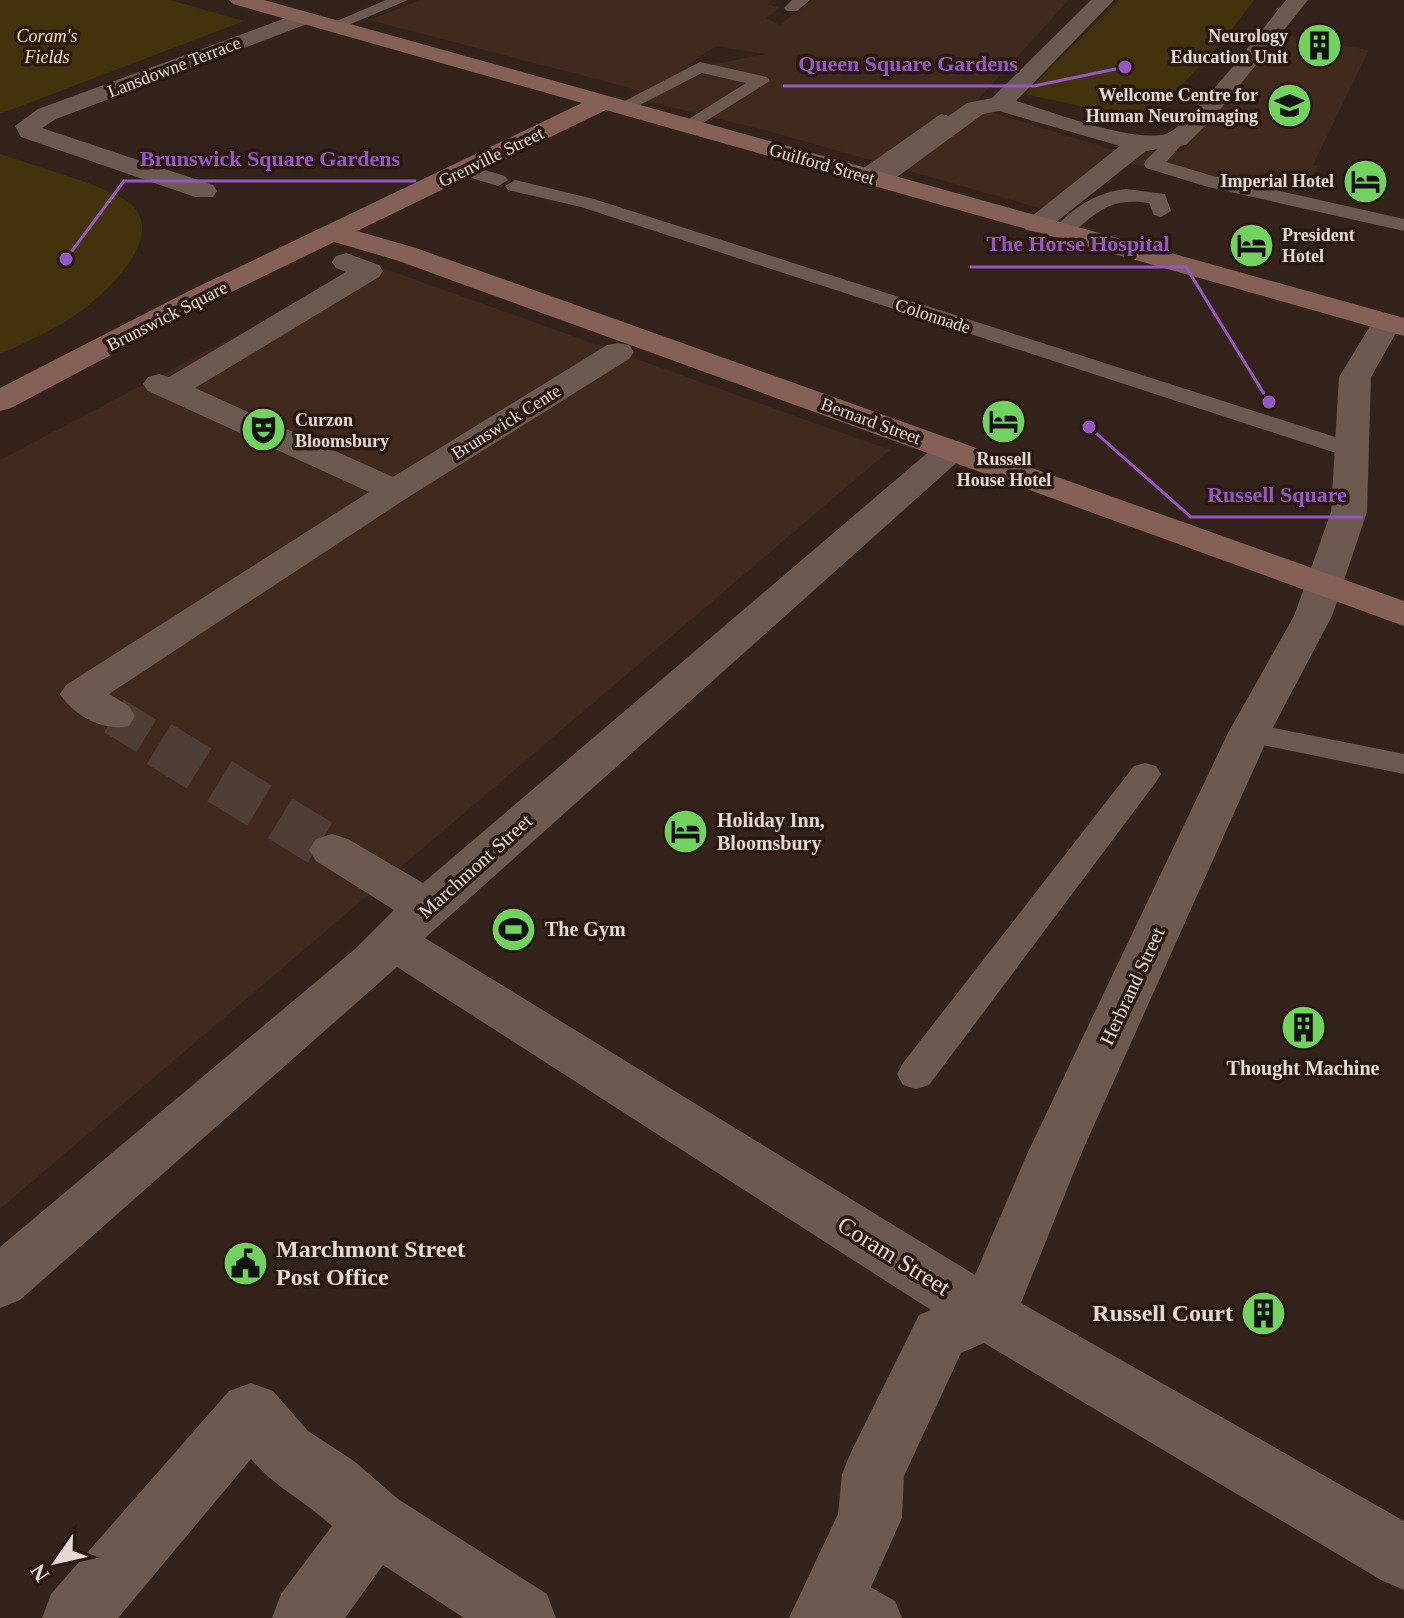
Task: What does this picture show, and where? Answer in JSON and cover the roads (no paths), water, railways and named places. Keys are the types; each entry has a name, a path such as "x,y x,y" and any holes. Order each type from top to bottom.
{"main road":[{"name":"Guilford Street","path":"240,0 690,126 877,174 1049,228 1395,325"},
{"name":"Grenville Street","path":"340,248 465,170 613,104"},
{"name":"Brunswick Square","path":"0,401 199,297 340,248"},
{"name":"Bernard Street","path":"340,248 421,259 1404,614"}],"street":[{"path":"1000,104 1103,0"},
{"path":"877,174 976,108 1000,104 1139,144 1177,140 1206,111 1297,0"},
{"name":"Lansdowne Terrace","path":"204,191 27,129 29,123 302,18"},
{"path":"1049,228 1139,144"},
{"path":"340,248 369,271 166,386 395,491"},
{"name":"Herbrand Street","path":"987,1314 1055,1152 1249,733 1313,616 1349,512 1355,377 1395,325"},
{"name":"Brunswick Cente","path":"114,716 80,694 618,352"},
{"name":"Marchmont Street","path":"0,1282 372,962 410,924 951,450"},
{"name":"Coram Street","path":"332,850 410,924 987,1314 1404,1557"},
{"path":"845,1609 870,1518 873,1474 940,1334 987,1314"},
{"path":"75,1618 251,1412 286,1453 332,1483 375,1522 523,1618"},
{"path":"305,1618 375,1522"}],"lane":[{"path":"333,26 400,0"},
{"path":"613,104 700,67 761,81 690,126"},
{"path":"877,174 941,119"},
{"path":"1177,140 1153,164 1208,181 1404,225"},
{"name":"Colonnade","path":"465,170 587,203 1351,450"},
{"path":"1049,228 1096,201 1114,195 1158,198 1161,211"},
{"path":"1249,733 1404,764"},
{"path":"916,1074 1145,774"}],"tunnel":[{"path":"114,716 163,746"},
{"path":"159,744 332,850"}],"place":[{"name":"Neurology Education Unit","path":"1319,46"},
{"name":"Queen Square Gardens","path":"1125,67"},
{"name":"Wellcome Centre for Human Neuroimaging","path":"1289,105"},
{"name":"Imperial Hotel","path":"1365,181"},
{"name":"President Hotel","path":"1251,245"},
{"name":"Brunswick Square Gardens","path":"66,259"},
{"name":"The Horse Hospital","path":"1269,402"},
{"name":"Russell House Hotel","path":"1004,421"},
{"name":"Russell Square","path":"1089,427"},
{"name":"Curzon Bloomsbury","path":"264,430"},
{"name":"Holiday Inn, Bloomsbury","path":"686,832"},
{"name":"The Gym","path":"514,929"},
{"name":"Thought Machine","path":"1303,1028"},
{"name":"Marchmont Street Post Office","path":"245,1263"},
{"name":"Russell Court","path":"1264,1313"}],"park label":[{"name":"Coram's Fields","path":"47,46"}]}
